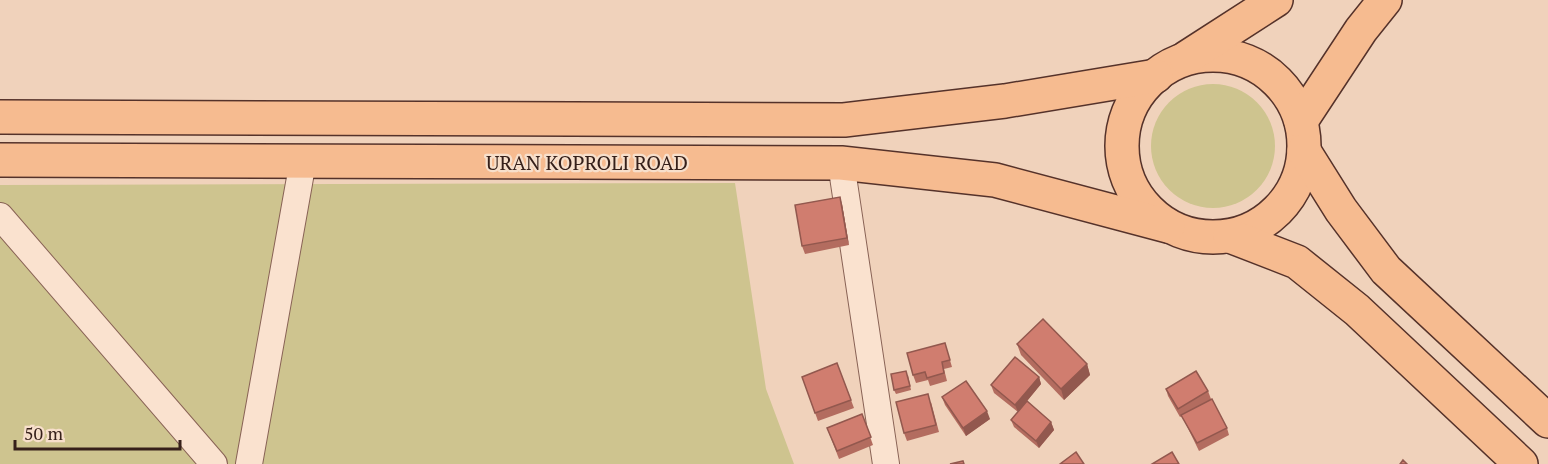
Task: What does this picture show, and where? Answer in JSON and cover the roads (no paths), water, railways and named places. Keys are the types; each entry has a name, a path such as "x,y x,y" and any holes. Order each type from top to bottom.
{"main road":[{"path":"1276,0 1169,68 1136,98 1125,125 1122,154 1129,183 1145,208 1168,226 1198,237 1230,236 1258,226 1282,207 1298,180 1303,136 1361,30 1385,0"},
{"path":"0,117 844,120 1005,101 1169,68 1211,55 1241,59 1268,73 1288,94 1303,136 1341,210 1386,270 1548,421"},
{"path":"303,118 303,160"},
{"name":"URAN KOPROLI ROAD","path":"0,159 841,163 995,180 1168,226"},
{"path":"1230,236 1297,262 1357,310 1521,464"}],"street":[{"path":"249,464 303,160"},
{"path":"841,163 886,464"},
{"path":"0,216 214,464"}]}
